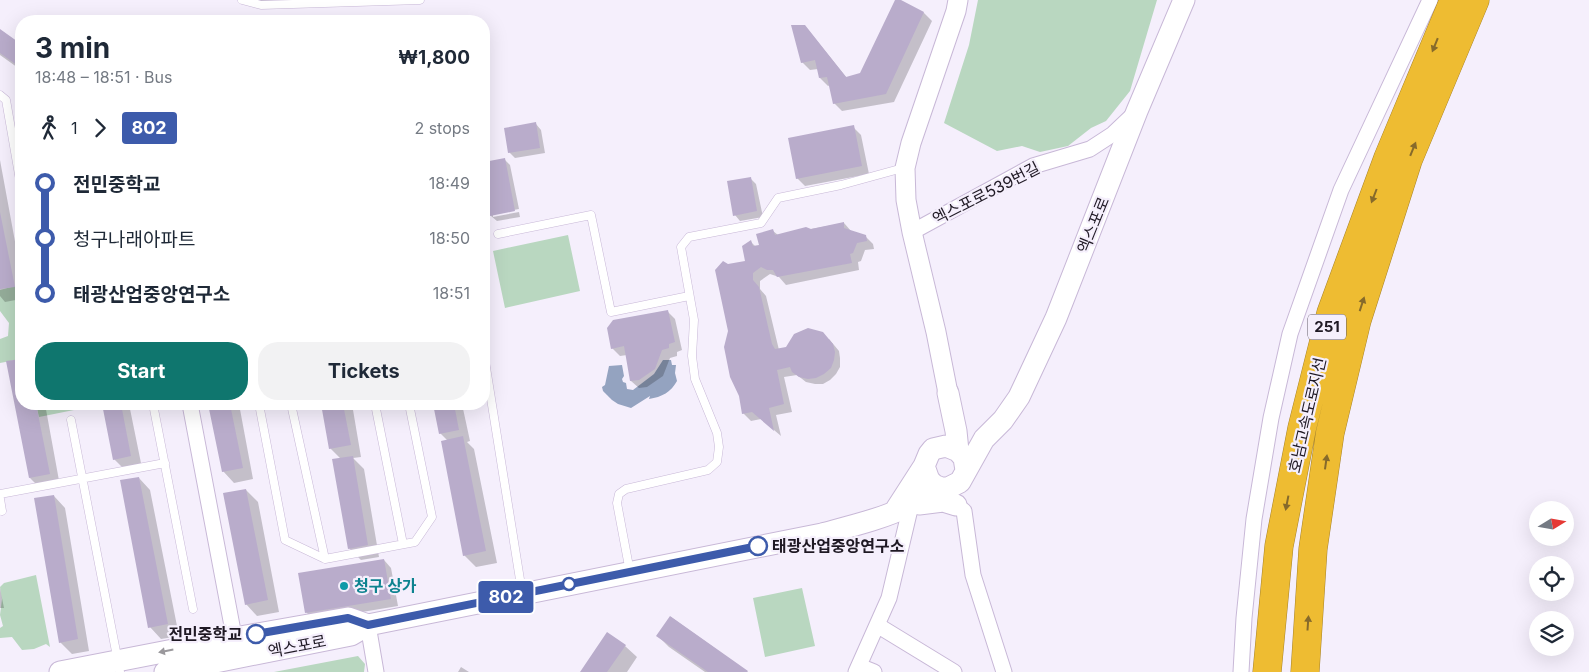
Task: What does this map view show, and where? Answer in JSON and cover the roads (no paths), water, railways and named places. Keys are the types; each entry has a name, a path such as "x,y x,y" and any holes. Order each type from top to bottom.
{"highway":[{"name":"호남고속도로지선","path":"1267,672 1279,546 1302,428 1330,313 1388,158 1454,0"},
{"name":"호남고속도로지선","path":"1305,672 1313,549 1321,491 1330,433 1357,320 1408,160 1475,0"}],"main road":[{"name":"엑스포로","path":"60,672 119,666 238,647 351,635 368,625 822,534 866,523 903,508 957,480 981,440 1003,420 1019,398 1056,318 1137,111 1184,0"},
{"path":"948,393 955,425 957,480"},
{"path":"903,508 946,416 948,393"},
{"path":"955,425 965,436 981,440"},
{"path":"923,466 946,446 957,480"},
{"path":"923,466 929,480 934,485 957,480"},
{"name":"엑스포로","path":"165,672 238,647"}],"street":[{"name":"엑스포로539번길","path":"948,393 936,332 912,232 906,200 905,168 911,143 956,11 958,0"},
{"path":"1241,672 1244,618 1254,519 1271,418 1290,334 1341,190 1430,0"},
{"name":"엑스포로539번길","path":"912,232 1033,166 1090,149 1113,134 1137,111"},
{"path":"191,410 238,647"},
{"path":"957,480 973,575 1004,672"},
{"path":"874,672 858,669 888,598 903,508"},
{"path":"368,625 376,672"},
{"path":"877,625 954,672"}],"lane":[{"path":"242,0 261,5 420,0"},
{"path":"0,95 6,100 15,150"},
{"path":"0,122 10,120"},
{"path":"630,572 617,503 619,494 626,489 708,470 717,462 719,446 716,433 695,379 692,356 694,320 681,247 689,237 761,223 778,198 905,168"},
{"path":"498,234 591,215 611,312 689,296"},
{"path":"490,392 523,594"},
{"path":"154,410 193,609"},
{"path":"260,410 285,540 325,559 415,542 432,517 410,410"},
{"path":"292,410 325,559"},
{"path":"376,410 403,544"},
{"path":"71,420 119,666"},
{"path":"0,494 164,463"},
{"path":"0,499 2,511"}],"water":[{"path":"663,360 671,360 672,365 676,365 677,381 669,391 662,395 649,399 650,396 631,408 618,404 603,391 602,387 605,385 609,366 622,365 623,382 626,383 627,389 633,390 654,374"}],"place":[{"name":"태광산업중앙연구소","path":"758,546"},
{"name":"청구 상가","path":"344,586"},
{"name":"전민중학교","path":"256,634"}]}
